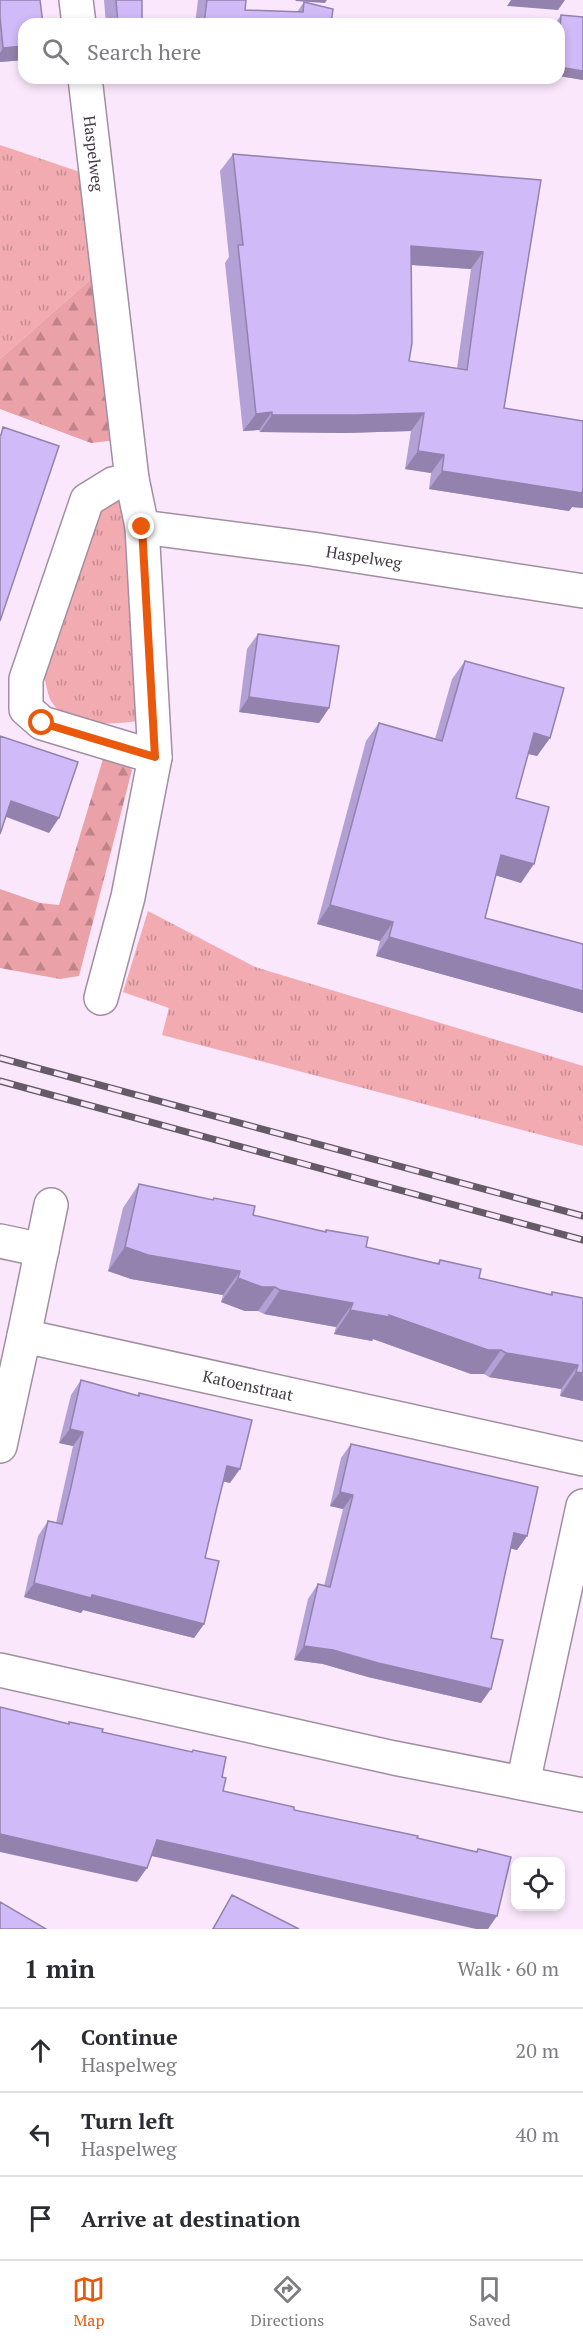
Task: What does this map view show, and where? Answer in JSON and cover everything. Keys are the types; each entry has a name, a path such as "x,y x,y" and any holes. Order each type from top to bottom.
{"street":[{"path":"76,0 78,18"},
{"name":"Haspelweg","path":"86,84 132,479 142,527 155,757 128,897 101,998"},
{"path":"132,479 113,484 87,500 26,679 26,709 42,723 155,757"},
{"name":"Haspelweg","path":"142,527 312,549 583,591"},
{"path":"0,1446 51,1205"},
{"path":"0,1241 42,1250"},
{"name":"Katoenstraat","path":"24,1336 583,1459"},
{"path":"523,1783 583,1506"},
{"path":"0,1670 394,1758 583,1795"}],"green space":[{"path":"0,145 86,174 97,274 0,359"},
{"path":"97,274 117,440 91,443 0,409 0,359"},
{"path":"109,500 124,500 140,721 103,724 78,720 57,709 50,699 44,676 95,516"},
{"path":"103,759 125,762 132,770 79,976 60,979 0,968 0,889 40,903 59,905"},
{"path":"148,911 255,967 583,1066 583,1146 162,1035 169,1008 123,992"}],"building":[{"path":"0,0 40,0 42,18 18,18 18,47 3,48"},
{"path":"116,0 142,0 142,18 118,18"},
{"path":"207,0 246,0 245,10 303,12 304,2 333,9 332,18 205,18"},
{"path":"561,15 583,17 583,71 565,68 565,18 561,18"},
{"path":"233,154 541,180 504,408 583,421 582,493 442,471 444,455 418,451 424,413 272,415 272,412 256,414 238,245 243,245","holes":["411,246 483,252 467,370 409,361 412,343"]},
{"path":"3,427 59,446 0,621 0,435"},
{"path":"258,634 339,646 329,708 249,697"},
{"path":"465,661 564,688 550,738 534,733 516,798 549,807 534,864 501,855 485,918 583,944 583,991 389,937 393,922 330,905 379,723 442,741"},
{"path":"0,736 78,762 59,818 11,801 0,834"},
{"path":"139,1184 213,1200 214,1198 255,1206 253,1215 326,1232 326,1230 368,1237 366,1247 439,1264 440,1260 481,1269 479,1278 552,1295 552,1292 583,1298 583,1373 576,1372 578,1365 506,1353 501,1350 488,1350 389,1315 389,1317 350,1310 353,1303 280,1290 275,1287 262,1287 238,1278 240,1271 148,1255 125,1247"},
{"path":"81,1380 139,1396 139,1393 252,1420 240,1469 227,1466 215,1515 205,1558 219,1561 204,1624 92,1595 91,1598 34,1583 48,1521 62,1524 71,1487 83,1432 70,1429"},
{"path":"351,1444 538,1487 527,1536 514,1533 491,1638 503,1640 491,1689 378,1663 333,1650 304,1646 318,1584 330,1587 353,1495 340,1492"},
{"path":"0,1707 69,1724 69,1722 103,1729 102,1732 192,1752 193,1750 226,1757 222,1777 226,1778 223,1791 294,1807 294,1810 418,1836 417,1838 477,1852 478,1849 511,1857 497,1916 157,1840 147,1868 0,1834"},
{"path":"232,1895 299,1929 213,1929"},
{"path":"0,1902 46,1929 0,1929"}],"railway":[{"path":"0,1058 583,1216"},
{"path":"0,1081 583,1240"}],"route":[{"path":"42,723 155,757 142,527"}]}
